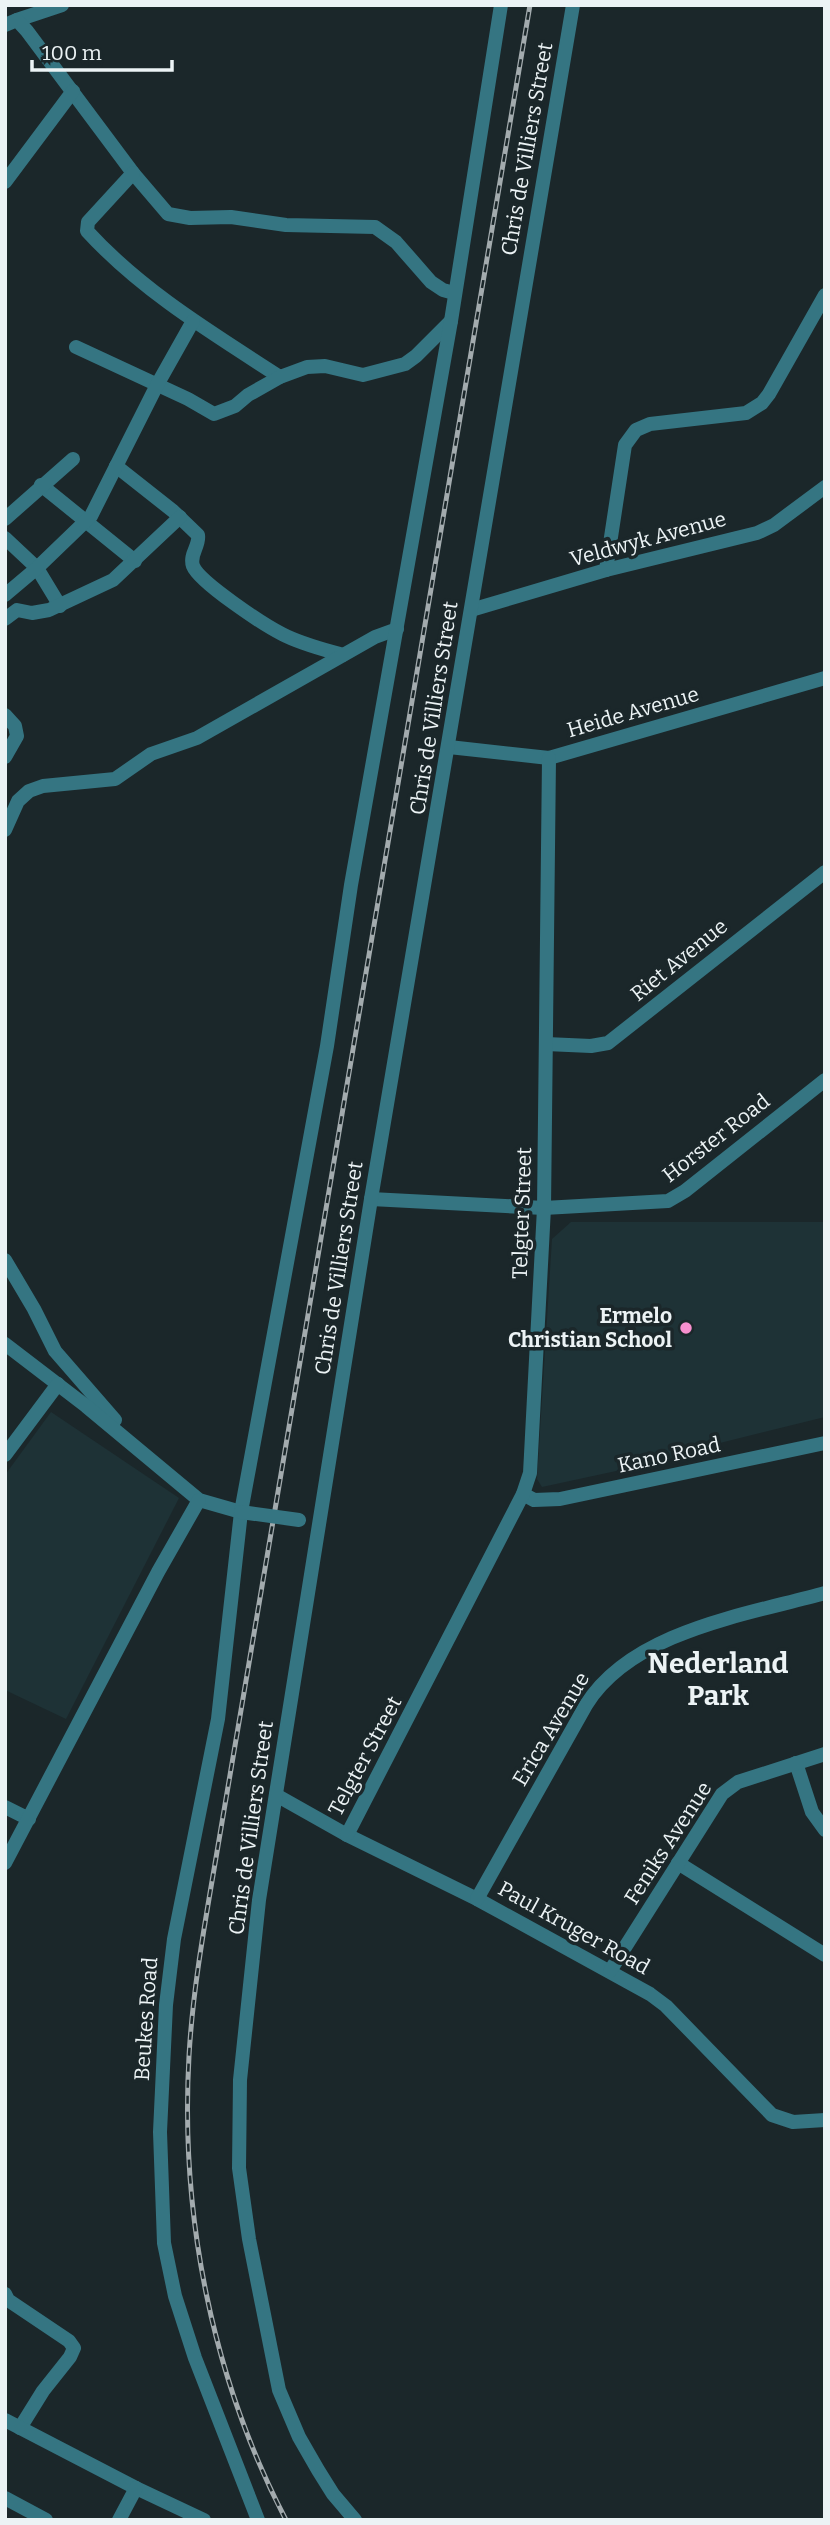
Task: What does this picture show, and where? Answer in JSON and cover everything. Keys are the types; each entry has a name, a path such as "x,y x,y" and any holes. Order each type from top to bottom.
{"street":[{"path":"62,5 11,23 73,91 162,209 172,216 190,218 231,217 286,225 375,227 396,242 431,282 454,293"},
{"name":"Beukes Road","path":"258,2520 195,2358 176,2296 164,2243 160,2118 169,1974 218,1719 241,1512 327,1046 351,885 451,321 501,5"},
{"name":"Chris de Villiers Street","path":"355,2520 333,2494 318,2470 294,2426 279,2390 249,2239 239,2168 241,2067 260,1900 371,1199 573,5"},
{"path":"5,182 73,91"},
{"path":"133,173 88,222 87,231 114,260 193,321 280,377"},
{"path":"606,570 625,445 631,434 650,424 746,413 754,409 769,394 825,295"},
{"path":"5,595 37,568 95,510 157,385 193,321"},
{"path":"76,347 214,414 235,406 280,377 307,367 324,366 363,375 404,363 416,356 451,321"},
{"path":"5,519 73,458"},
{"path":"116,466 180,517 199,537 192,553 192,563 203,579 281,634 343,655"},
{"path":"41,485 135,561"},
{"name":"Veldwyk Avenue","path":"471,610 606,570 765,530 825,487"},
{"path":"5,619 18,610 37,613 60,606 118,577 180,517"},
{"path":"5,538 37,568 60,606"},
{"path":"5,830 18,801 29,790 43,786 115,779 144,758 197,738 374,637 397,629"},
{"name":"Heide Avenue","path":"449,747 550,758 825,678"},
{"path":"5,715 15,726 17,736 5,757"},
{"name":"Telgter Street","path":"347,1835 523,1494 530,1473 544,1208 550,758"},
{"name":"Riet Avenue","path":"546,1044 591,1046 608,1043 825,872"},
{"name":"Horster Road","path":"371,1199 544,1208 652,1203 674,1199 825,1080"},
{"path":"5,1260 34,1308 55,1351 119,1423 129,1441"},
{"path":"5,1344 86,1406 200,1500 241,1512 320,1523"},
{"path":"5,1455 58,1384"},
{"name":"Kano Road","path":"523,1494 542,1501 560,1499 825,1443"},
{"path":"5,1863 158,1572 200,1500"},
{"name":"Erica Avenue","path":"477,1899 586,1705 604,1680 629,1661 679,1635 825,1593"},
{"name":"Feniks Avenue","path":"610,1971 716,1802 730,1786 825,1755"},
{"path":"796,1763 812,1812 825,1830"},
{"name":"Paul Kruger Road","path":"276,1795 347,1835 477,1899 610,1971 666,2006 772,2115 793,2122 825,2120"},
{"path":"5,1807 29,1819"},
{"path":"678,1863 825,1955"},
{"path":"6,2298 72,2343 74,2348 71,2357 43,2391 20,2428"},
{"path":"5,2420 204,2520"},
{"path":"119,2520 136,2488"},
{"path":"5,2498 46,2520"}],"shaded area":[{"name":"Ermelo Christian School","path":"571,1222 825,1222 825,1417 716,1444 718,1449 542,1487 537,1479 552,1239"},
{"path":"51,1412 179,1498 66,1719 5,1690 5,1475"}],"railway":[{"path":"286,2520 260,2466 238,2410 220,2353 206,2294 190,2176 188,2116 191,2029 205,1921 530,5"}],"place":[{"name":"Ermelo Christian School","path":"686,1328"}],"district":[{"name":"Nederland Park","path":"718,1679"}]}
